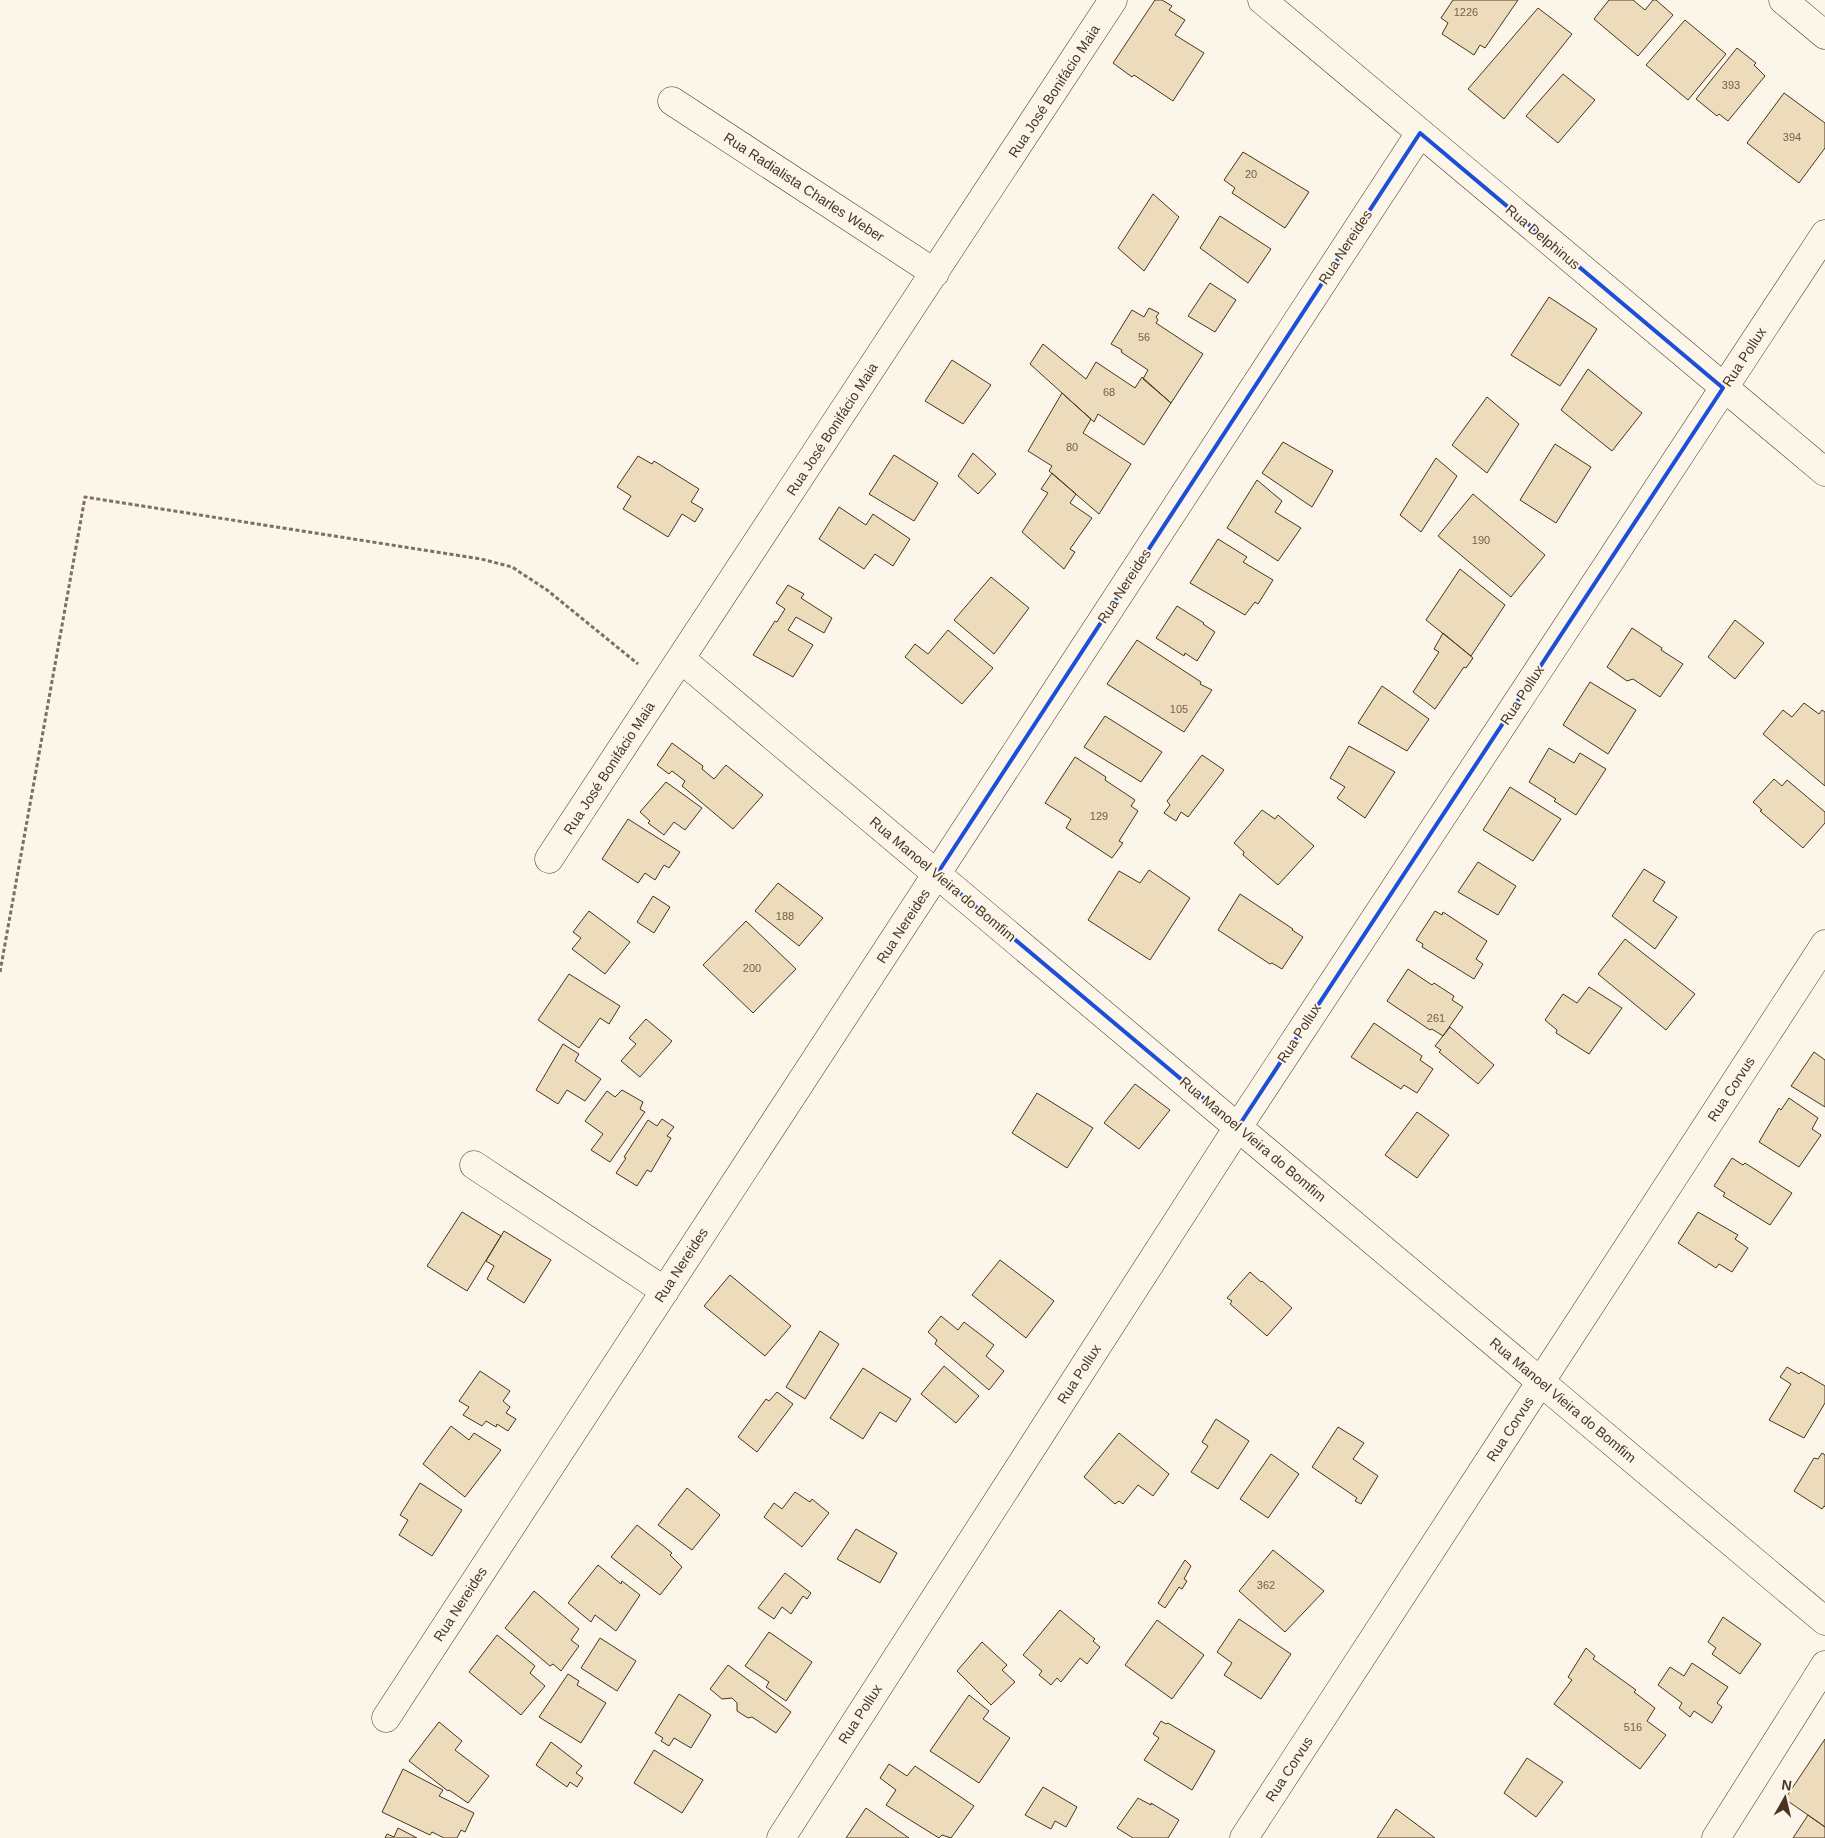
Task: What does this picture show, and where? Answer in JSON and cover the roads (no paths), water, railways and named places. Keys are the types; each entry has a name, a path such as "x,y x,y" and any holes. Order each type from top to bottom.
{"street":[{"name":"Rua José Bonifácio Maia","path":"549,859 1113,0"},
{"name":"Rua Delphinus","path":"1262,0 1825,472"},
{"path":"1783,0 1825,35"},
{"name":"Rua Radialista Charles Weber","path":"672,101 935,273"},
{"name":"Rua Nereides","path":"386,1718 1420,133"},
{"name":"Rua Pollux","path":"781,1838 1238,1127 1825,234"},
{"name":"Rua Manoel Vieira do Bomfim","path":"681,659 1825,1620"},
{"name":"Rua Corvus","path":"1244,1838 1825,944"},
{"path":"474,1165 665,1290"},
{"path":"1716,1838 1825,1665"}]}
